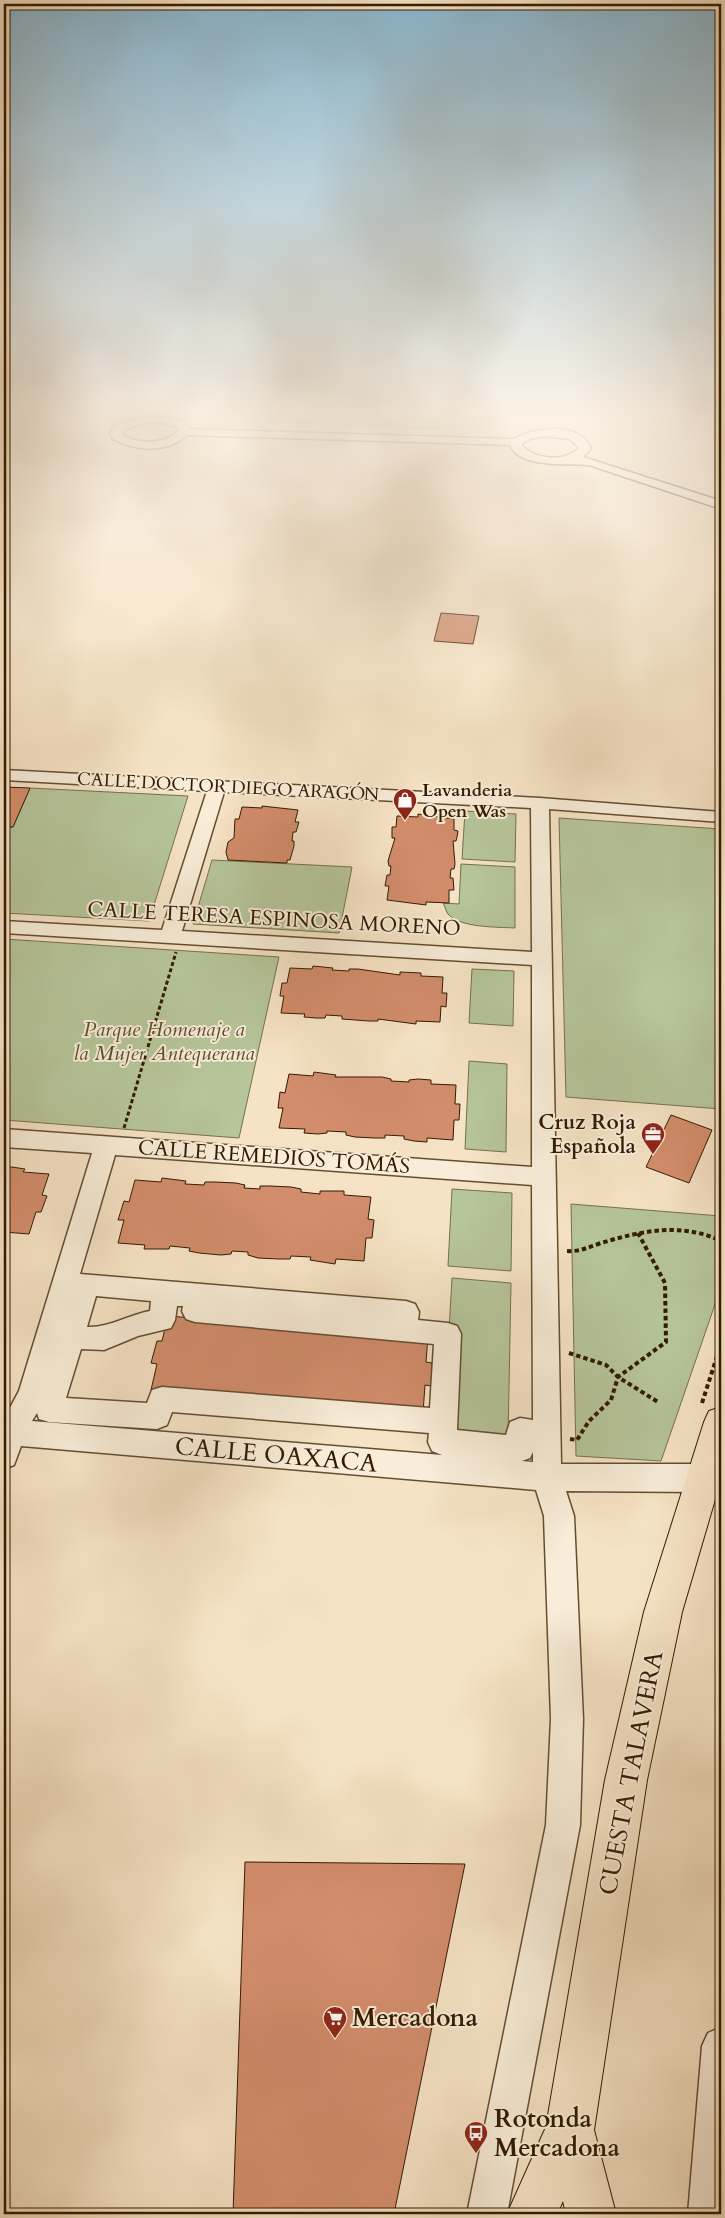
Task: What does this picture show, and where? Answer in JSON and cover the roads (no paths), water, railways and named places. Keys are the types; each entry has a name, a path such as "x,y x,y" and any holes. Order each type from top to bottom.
{"main road":[{"name":"CUESTA TALAVERA","path":"532,2214 570,2130 626,1780 663,1612 713,1482 711,1414"},
{"name":"CUESTA TALAVERA","path":"570,2130 591,2214"}],"street":[{"name":"CALLE DOCTOR DIEGO ARAGÓN","path":"4,775 540,803 721,817"},
{"path":"175,937 217,786"},
{"path":"487,2214 564,1825 567,1719 559,1516 547,1478 540,803"},
{"name":"CALLE TERESA ESPINOSA MORENO","path":"4,927 542,959"},
{"name":"CALLE REMEDIOS TOMÁS","path":"4,1138 544,1177"},
{"path":"6,1441 32,1394 112,1146"},
{"path":"444,1422 162,1399 157,1416 50,1410 66,1337 82,1285 271,1309 335,1314 404,1330 448,1334 444,1422 442,1442 520,1449 520,1431 547,1434"},
{"path":"66,1337 104,1339 134,1325 162,1320 166,1294 197,1296 195,1311 271,1309"},
{"name":"CALLE OAXACA","path":"6,1441 547,1478 713,1482"},
{"path":"708,2214 721,2046"}],"place":[{"name":"Lavanderia Open Was","path":"405,821"},
{"name":"Cruz Roja Española","path":"653,1155"},
{"name":"Mercadona","path":"335,2039"},
{"name":"Rotonda Mercadona","path":"476,2154"}],"park label":[{"name":"Parque Homenaje a la Mujer Antequerana","path":"164,1041"}]}
